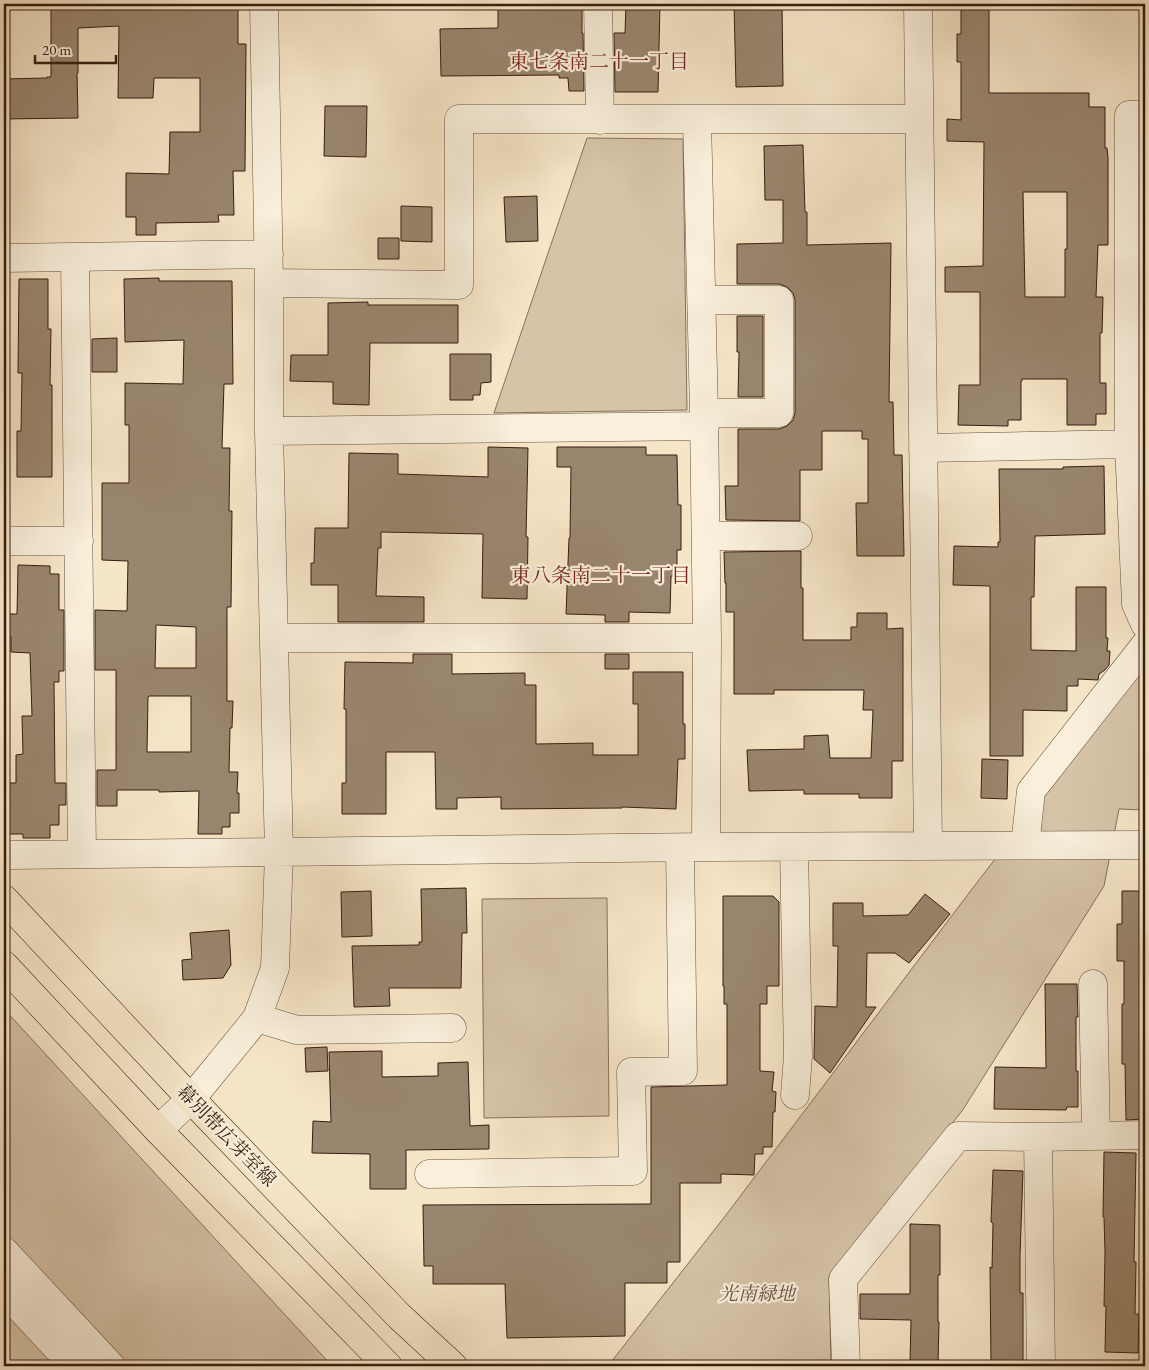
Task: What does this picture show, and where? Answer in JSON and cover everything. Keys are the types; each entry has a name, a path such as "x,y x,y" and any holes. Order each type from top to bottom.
{"main road":[{"name":"幕別帯広芽室線","path":"4,899 399,1316 454,1366"},
{"path":"4,965 158,1130 388,1366"}],"street":[{"path":"158,1130 192,1099 257,1018 275,968 279,853 269,431 269,254 264,4"},
{"path":"598,4 600,120"},
{"path":"918,4 928,846"},
{"path":"1145,114 1129,115 1129,444 1136,604 1145,624"},
{"path":"269,283 458,285 459,119 919,120"},
{"path":"429,1174 633,1172 631,1072 683,1071 693,848 707,638 702,300 697,119"},
{"path":"4,258 269,254"},
{"path":"75,257 82,853"},
{"path":"269,431 704,420 779,413 779,300 702,300"},
{"path":"923,448 1129,444"},
{"path":"706,536 798,536"},
{"path":"4,541 79,541"},
{"path":"274,638 707,638"},
{"path":"1025,845 1031,791 1145,645"},
{"path":"11,855 1025,845 1145,846"},
{"path":"794,847 798,1056 796,1095"},
{"path":"1093,984 1096,1136"},
{"path":"257,1018 297,1030 452,1028"},
{"path":"846,1366 843,1279 958,1136 1145,1135"},
{"path":"1038,1137 1040,1366"},
{"path":"4,1251 111,1366"},
{"path":"4,1291 74,1366"}],"green space":[{"path":"587,138 683,139 687,410 494,413"},
{"name":"光南緑地","path":"1145,665 1145,810 1119,809 1104,886 962,1111 829,1277 831,1366 608,1366 726,1215 972,889"},
{"path":"607,898 609,1116 484,1118 482,899"},
{"path":"4,1009 332,1366 4,1366"}],"building":[{"path":"51,4 238,4 238,44 246,44 245,171 233,171 234,215 218,215 219,222 156,223 156,235 136,235 136,217 126,217 126,173 169,174 170,132 200,132 200,78 154,78 153,98 118,98 119,26 78,28 78,118 4,119 4,79 51,77"},
{"path":"498,4 532,4 532,8 582,9 584,91 569,91 568,78 559,78 559,75 441,76 440,29 497,28"},
{"path":"626,4 660,4 658,92 615,92 614,33 625,33"},
{"path":"734,4 782,4 783,86 736,87"},
{"path":"961,5 989,5 989,93 1089,93 1089,107 1105,107 1105,148 1107,148 1108,157 1108,245 1098,245 1096,297 1103,297 1102,333 1100,333 1100,383 1106,383 1106,414 1096,414 1096,425 1067,425 1067,379 1022,379 1021,420 1008,420 1008,426 958,425 959,385 980,385 980,292 945,292 945,267 983,266 984,142 947,141 947,119 961,120 961,62 957,62 957,34 961,34","holes":["1023,192 1067,192 1065,297 1025,297"]},
{"path":"325,106 367,106 366,157 324,156"},
{"path":"803,145 807,245 891,243 889,402 893,402 894,455 902,455 904,556 857,556 856,503 868,503 868,439 862,439 862,431 822,431 822,470 800,470 800,521 726,520 725,486 738,486 738,429 779,429 787,426 793,420 795,413 795,300 793,293 787,287 779,284 737,284 737,244 783,243 783,200 765,200 764,146"},
{"path":"537,196 538,241 506,242 504,197"},
{"path":"401,206 432,207 432,242 401,241"},
{"path":"378,238 399,238 399,259 378,259"},
{"path":"159,278 159,281 232,281 233,384 224,384 222,448 230,448 229,511 232,511 231,607 227,607 227,701 233,701 229,772 238,772 237,793 239,793 239,813 230,813 230,827 222,827 222,834 198,834 199,791 117,790 117,806 97,806 97,770 116,770 116,670 95,670 95,610 127,611 128,561 102,560 102,483 129,483 129,425 125,425 125,383 183,384 184,340 125,342 124,279","holes":["156,625 196,627 196,668 155,668","149,696 191,696 191,752 147,752"]},
{"path":"19,279 48,279 48,329 51,329 52,477 17,477 17,431 21,431 22,373 18,373"},
{"path":"368,302 368,305 458,305 458,343 370,343 369,405 333,404 333,382 290,381 291,355 328,355 328,303"},
{"path":"737,316 763,316 763,397 738,397 739,352 737,352"},
{"path":"117,338 117,372 92,372 92,339"},
{"path":"450,354 491,354 491,382 481,383 480,395 473,395 473,400 450,400"},
{"path":"488,447 528,448 527,599 482,598 483,534 381,532 381,548 378,548 376,596 424,597 424,622 338,622 338,585 311,585 311,563 314,563 315,528 348,528 349,453 398,454 398,474 488,477"},
{"path":"557,447 646,447 646,455 677,455 678,505 681,505 681,550 677,550 677,576 671,576 670,613 629,612 629,622 605,622 605,615 566,614 571,467 557,467"},
{"path":"1104,466 1105,534 1035,536 1034,597 1031,597 1031,650 1076,651 1076,587 1106,587 1106,638 1108,638 1107,651 1110,651 1109,665 1099,674 1098,680 1078,679 1078,686 1067,686 1067,711 1023,710 1023,756 990,756 990,586 953,585 954,546 998,547 998,542 1000,542 999,469 1063,469 1063,467"},
{"path":"801,551 803,640 851,640 851,627 857,627 857,613 887,613 887,629 903,628 903,761 892,761 892,798 859,798 859,794 804,794 804,790 749,791 747,750 804,749 804,736 828,735 830,758 871,758 873,710 863,710 864,690 774,690 774,694 734,694 734,612 726,612 724,552"},
{"path":"18,565 50,566 50,574 59,574 59,610 64,610 64,671 59,671 59,682 54,682 55,783 66,783 66,805 59,805 59,825 50,825 50,838 23,838 23,834 4,834 4,783 16,783 16,755 23,754 22,716 32,716 30,653 11,652 11,637 4,637 4,614 17,614"},
{"path":"413,654 452,654 452,674 525,673 525,685 536,685 536,744 593,743 593,755 638,755 638,704 633,704 633,672 683,672 685,759 678,759 676,809 622,807 501,809 501,797 457,798 457,809 436,809 435,752 386,752 386,814 342,814 342,783 346,783 345,662 413,663"},
{"path":"605,654 629,654 629,669 605,669"},
{"path":"982,759 1008,760 1007,799 981,798"},
{"path":"466,888 467,933 462,933 461,988 389,988 390,1006 354,1007 352,946 419,945 419,942 422,942 421,889"},
{"path":"371,891 372,936 342,937 341,892"},
{"path":"1122,891 1144,891 1145,1119 1126,1120 1125,1064 1122,1064 1124,961 1117,961 1117,924 1122,924"},
{"path":"925,894 950,914 909,963 895,953 867,953 866,1007 876,1007 830,1073 814,1059 815,1006 837,1007 838,946 833,946 833,903 863,903 863,916 908,915"},
{"path":"723,896 773,896 779,902 779,986 767,986 767,1004 760,1004 760,1071 774,1072 772,1091 776,1092 775,1112 773,1112 772,1147 763,1147 763,1154 755,1154 754,1175 721,1174 721,1183 680,1183 680,1262 667,1262 667,1283 625,1283 625,1336 507,1338 505,1284 433,1284 433,1266 424,1266 423,1205 651,1204 651,1087 727,1085 727,1004 724,1004 723,986"},
{"path":"229,930 231,965 223,978 183,980 182,960 192,959 190,933"},
{"path":"1045,984 1077,984 1076,1071 1078,1071 1078,1107 1067,1107 1066,1110 994,1109 995,1067 1046,1068"},
{"path":"327,1047 328,1071 306,1072 305,1048"},
{"path":"382,1051 382,1077 438,1076 438,1063 468,1062 470,1126 489,1125 489,1149 406,1150 406,1189 370,1189 370,1154 312,1153 313,1121 331,1122 329,1052"},
{"path":"1104,1152 1136,1153 1134,1262 1136,1262 1135,1314 1139,1314 1138,1353 1105,1352"},
{"path":"993,1170 1023,1171 1020,1293 1023,1293 1023,1366 991,1366 990,1267 992,1268"},
{"path":"910,1224 940,1225 938,1364 910,1363 911,1320 860,1319 860,1294 910,1294"}],"district":[{"name":"東七条南二十一丁目","path":"599,61"},
{"name":"東八条南二十一丁目","path":"601,575"}]}
